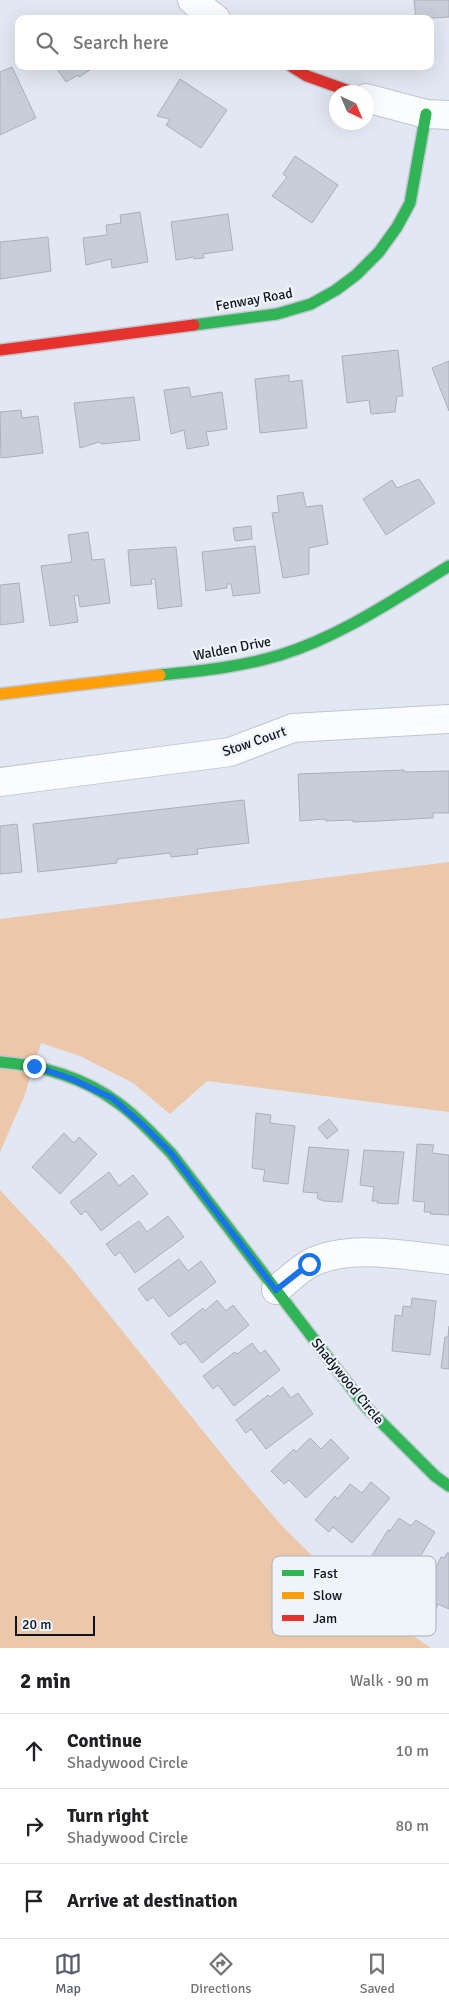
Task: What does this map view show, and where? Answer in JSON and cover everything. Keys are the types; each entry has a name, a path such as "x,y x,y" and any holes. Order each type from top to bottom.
{"street":[{"path":"192,0 211,15"},
{"path":"297,70 306,76 332,85"},
{"path":"374,100 438,115"},
{"name":"Fenway Road","path":"0,350 277,314 311,304 336,290 356,275 379,252 410,203 438,115"},
{"name":"Walden Drive","path":"0,694 215,669 256,661 299,648 344,628 388,603 446,574"},
{"name":"Stow Court","path":"0,782 230,752 293,728 449,719"},
{"name":"Shadywood Circle","path":"0,1062 34,1066 72,1079 112,1098 144,1126 171,1153 365,1406 416,1458 449,1486"},
{"path":"276,1290 309,1264 330,1256 362,1252 449,1260"}],"shaded area":[{"path":"449,862 449,1112 207,1081 170,1114 133,1083 80,1056 41,1043 24,1097 0,1152 0,919"},
{"path":"0,1190 66,1261 236,1472 282,1526 313,1556 272,1556 272,1636 414,1636 431,1648 0,1648"}],"building":[{"path":"414,0 449,0 449,17 434,18 434,15 416,15"},
{"path":"12,67 36,118 0,135 0,72"},
{"path":"58,70 90,70 79,77 78,75 66,82"},
{"path":"180,79 227,110 201,148 166,125 170,119 157,116"},
{"path":"295,156 338,185 312,223 272,196 287,177 283,174"},
{"path":"140,212 148,262 112,268 111,259 86,265 83,238 107,235 106,225 121,223 120,215"},
{"path":"228,214 233,250 203,254 204,258 194,259 194,257 176,260 171,222"},
{"path":"48,237 51,271 0,279 0,242"},
{"path":"398,350 403,396 397,396 395,412 371,414 369,400 347,403 342,356"},
{"path":"449,361 449,411 432,368"},
{"path":"289,375 289,382 302,380 307,428 260,433 255,379"},
{"path":"189,387 191,397 222,392 227,429 206,432 209,445 187,449 184,430 171,434 164,390"},
{"path":"134,397 140,440 102,444 99,442 80,448 74,403"},
{"path":"21,410 22,418 38,416 43,453 1,458 0,412"},
{"path":"419,479 435,503 386,535 363,499 392,480 397,488"},
{"path":"303,492 306,507 322,505 328,544 309,548 309,574 283,578 272,513 279,512 277,496"},
{"path":"251,526 252,539 235,541 233,528"},
{"path":"88,532 92,560 104,559 110,603 80,607 78,595 74,596 78,622 50,626 41,566 72,562 68,535"},
{"path":"255,546 260,593 233,596 231,584 227,584 227,588 206,591 202,552"},
{"path":"176,547 182,606 158,609 155,579 151,579 152,584 131,586 128,550"},
{"path":"19,583 24,622 0,625 0,585"},
{"path":"404,770 404,772 449,771 449,813 433,813 433,818 378,821 326,821 325,819 300,821 298,774"},
{"path":"244,800 249,843 197,849 198,854 171,857 170,853 117,859 117,863 38,872 33,824"},
{"path":"17,824 22,872 0,874 0,826"},
{"path":"256,1113 271,1115 270,1123 295,1126 288,1184 263,1181 265,1170 252,1168"},
{"path":"329,1119 338,1130 327,1139 318,1128"},
{"path":"64,1133 74,1143 79,1137 97,1154 60,1194 32,1167"},
{"path":"417,1144 434,1145 432,1153 449,1155 449,1215 424,1212 425,1202 413,1201"},
{"path":"309,1147 349,1150 342,1202 323,1201 317,1198 318,1193 303,1192"},
{"path":"364,1150 404,1152 398,1204 372,1201 374,1187 360,1185"},
{"path":"109,1172 119,1186 133,1175 148,1194 101,1231 86,1211 81,1215 70,1202"},
{"path":"168,1216 184,1237 135,1273 120,1252 115,1256 106,1244 139,1221 147,1232"},
{"path":"179,1259 188,1271 201,1261 216,1282 169,1317 153,1297 147,1301 138,1289"},
{"path":"412,1298 436,1301 430,1355 392,1351 395,1315 402,1316 403,1306 411,1307"},
{"path":"217,1300 226,1311 233,1305 249,1325 202,1363 185,1342 180,1345 171,1334 203,1308 205,1311"},
{"path":"449,1326 449,1369 441,1368 445,1337 448,1337"},
{"path":"252,1343 260,1354 265,1350 280,1370 234,1406 218,1385 213,1389 203,1376 235,1352 237,1354"},
{"path":"283,1387 291,1398 298,1393 313,1414 266,1449 251,1429 246,1433 236,1420 268,1395 270,1397"},
{"path":"310,1438 321,1449 331,1439 349,1458 306,1498 289,1480 284,1484 271,1471 294,1449 296,1452"},
{"path":"371,1482 390,1498 352,1543 333,1527 329,1532 315,1520 335,1496 338,1499 350,1484 362,1493"},
{"path":"399,1518 411,1526 416,1520 435,1532 421,1556 372,1556 388,1530 390,1531"},
{"path":"449,1553 449,1609 438,1604 436,1609 436,1568 441,1557 444,1558"}],"traffic: fast":[{"path":"194,325 277,314 311,304 336,290 356,275 379,252 397,227 410,203 426,114"},
{"path":"160,675 236,666 303,647 367,616 449,566"},
{"path":"0,1062 31,1066 77,1080 105,1094 139,1120 171,1153 365,1406 435,1476 449,1486"}],"traffic: slow":[{"path":"0,694 160,675"}],"traffic: jam":[{"path":"297,70 307,76 332,85"},
{"path":"0,350 194,325"}],"route":[{"path":"34,1066 72,1079 112,1098 144,1126 171,1153 276,1290 309,1264"}]}
